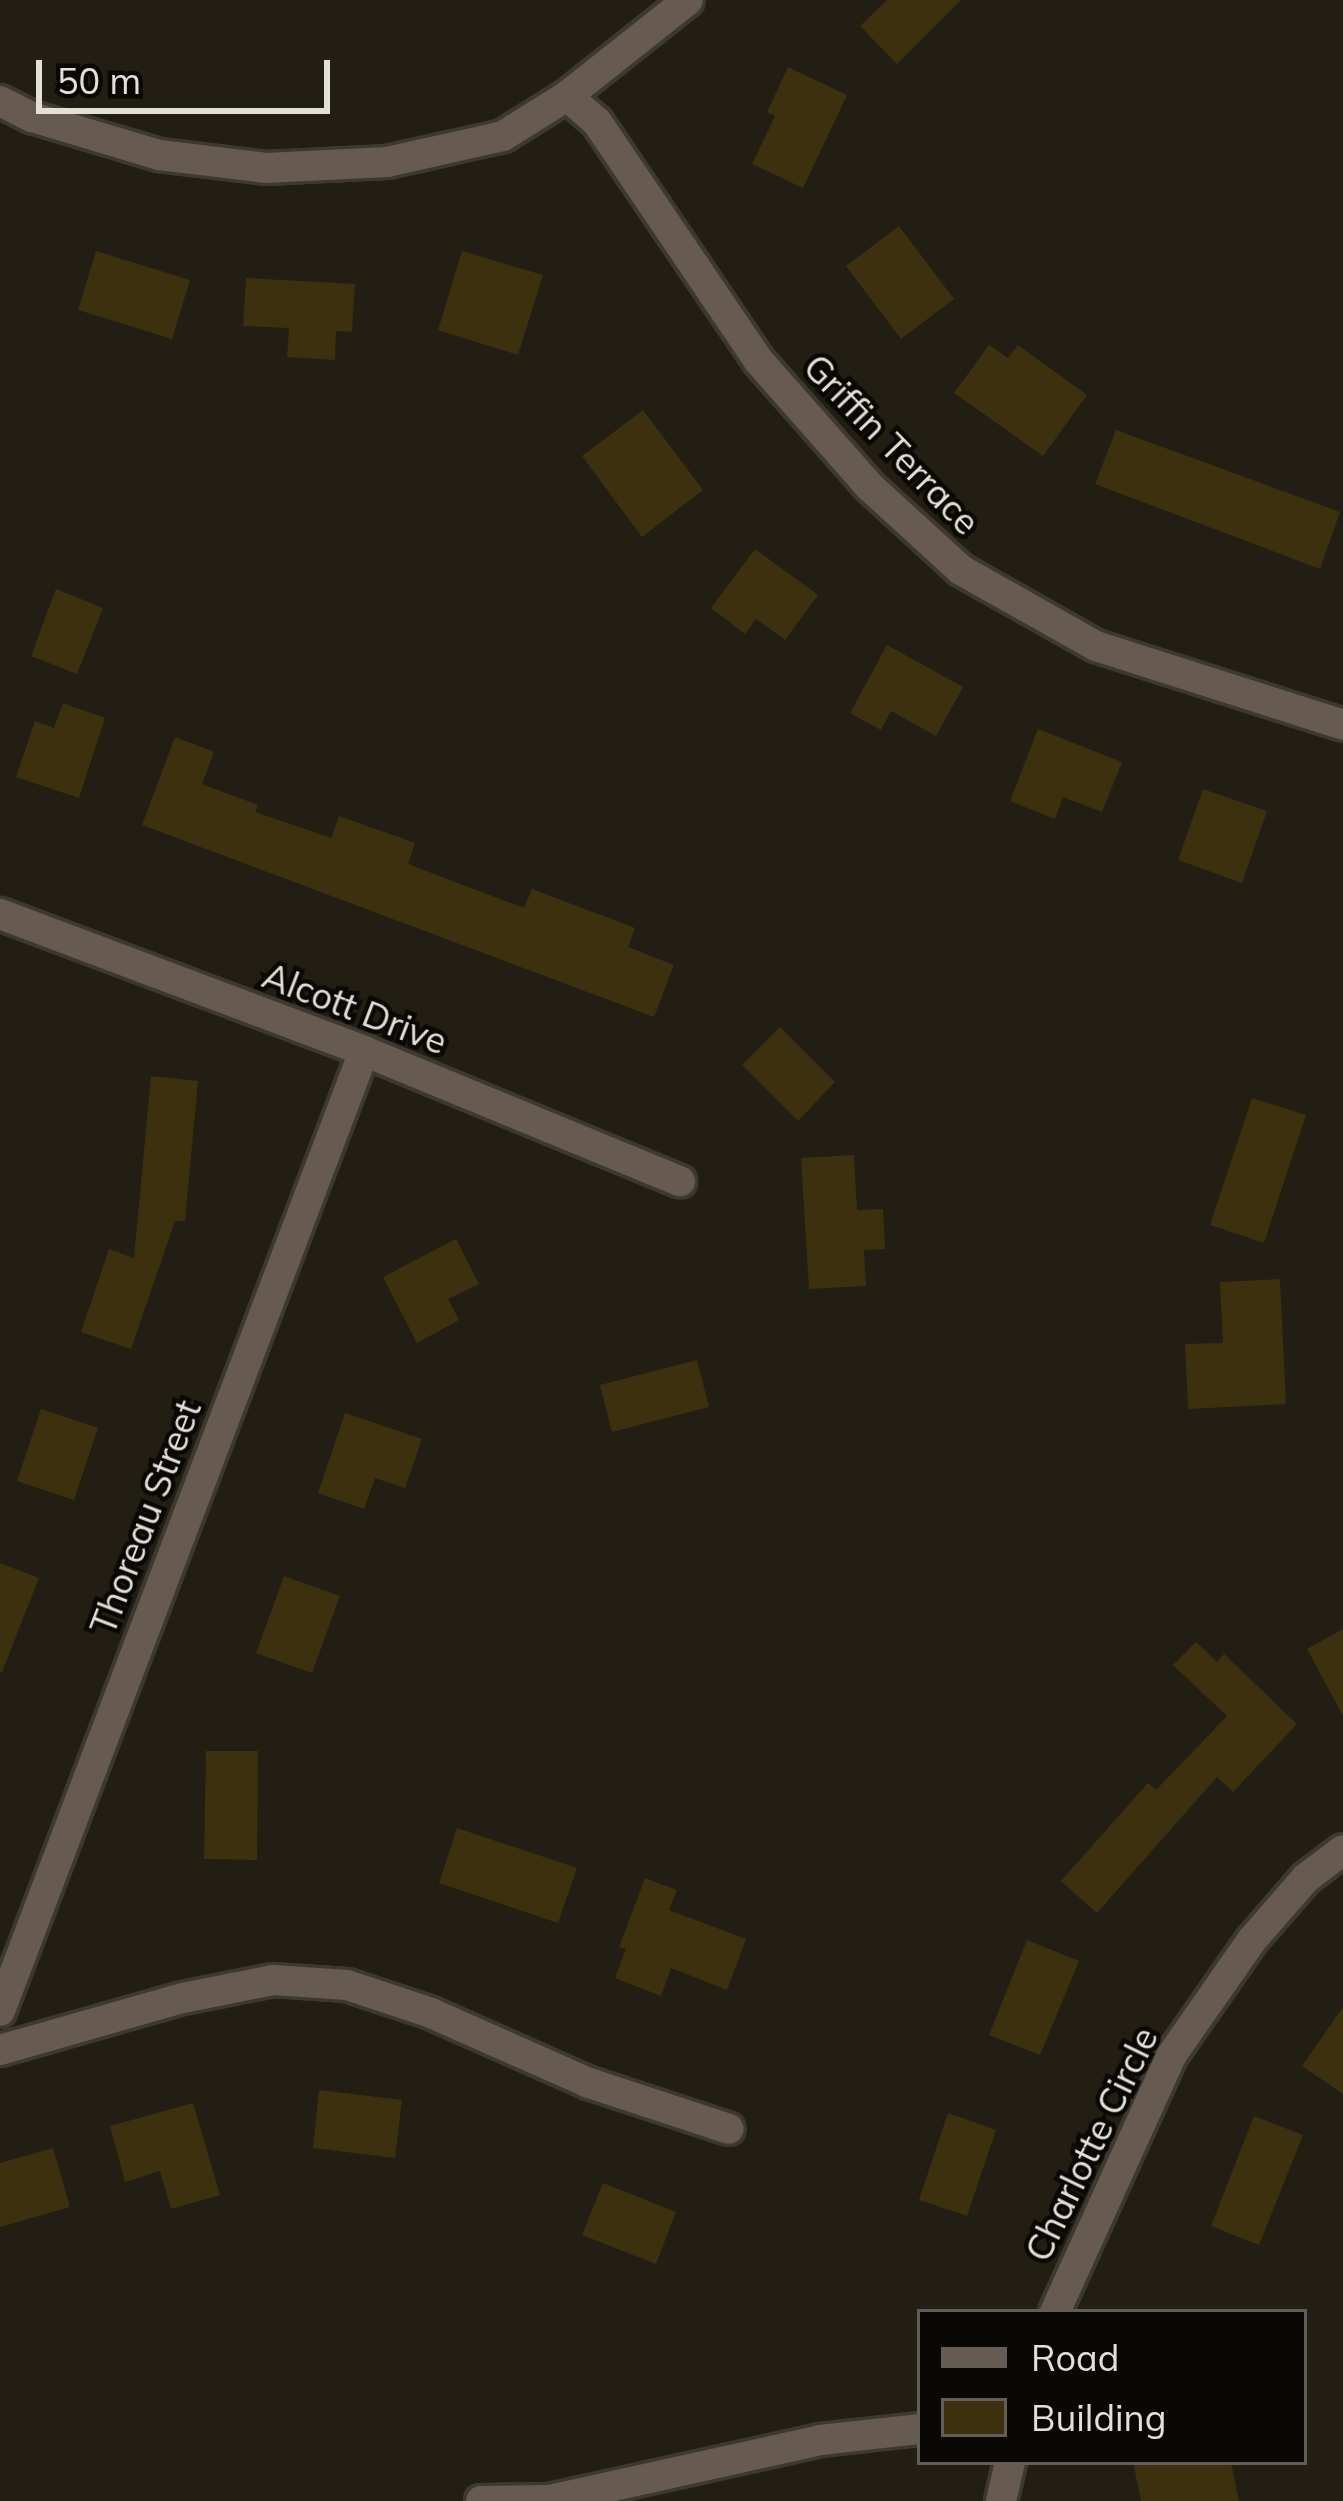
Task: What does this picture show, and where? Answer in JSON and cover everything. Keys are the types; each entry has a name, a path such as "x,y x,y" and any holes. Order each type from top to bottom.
{"street":[{"path":"0,101 32,117 159,155 266,168 387,162 503,136 567,96 688,0"},
{"name":"Griffin Terrace","path":"567,96 597,122 758,360 869,486 961,570 1096,646 1343,725"},
{"name":"Alcott Drive","path":"0,914 364,1052 680,1181"},
{"name":"Thoreau Street","path":"0,2011 364,1052"},
{"name":"Charlotte Circle","path":"1056,2309 1171,2056 1252,1940 1306,1879 1343,1850"},
{"path":"0,2050 183,1998 273,1980 347,1985 431,2013 589,2083 729,2129"},
{"path":"481,2501 550,2500 820,2440 917,2429"},
{"path":"1001,2501 1009,2465"}],"building":[{"path":"887,0 961,0 897,64 860,26"},
{"path":"788,67 847,95 803,188 752,164 775,116 767,112"},
{"path":"899,226 954,299 901,339 846,266"},
{"path":"96,251 190,280 172,339 78,310"},
{"path":"462,251 543,275 518,355 438,330"},
{"path":"246,278 355,284 352,332 336,331 335,360 287,357 289,328 243,326"},
{"path":"989,345 1008,358 1018,345 1087,395 1043,456 954,393"},
{"path":"643,410 703,490 642,537 582,456"},
{"path":"1116,430 1340,512 1320,569 1095,484"},
{"path":"755,549 818,595 785,640 756,619 745,634 711,608"},
{"path":"56,589 103,608 77,674 31,656"},
{"path":"887,645 963,687 936,736 891,711 881,730 850,713"},
{"path":"63,703 105,718 79,798 16,777 35,721 54,728"},
{"path":"1038,729 1122,762 1102,812 1063,797 1055,819 1010,801"},
{"path":"175,737 214,752 202,784 258,805 255,812 331,838 339,816 415,843 408,864 524,908 532,889 635,928 628,947 674,965 654,1017 142,825"},
{"path":"1203,789 1267,811 1242,883 1178,860"},
{"path":"780,1027 835,1082 798,1121 742,1065"},
{"path":"151,1076 198,1081 185,1221 175,1221 131,1349 81,1332 109,1249 134,1258"},
{"path":"1252,1098 1306,1115 1264,1243 1210,1225"},
{"path":"854,1155 857,1210 883,1209 885,1249 864,1250 866,1286 809,1289 801,1158"},
{"path":"456,1239 479,1284 448,1299 459,1320 417,1343 383,1277"},
{"path":"1280,1279 1286,1404 1188,1409 1185,1344 1223,1343 1220,1282"},
{"path":"697,1360 709,1407 612,1432 600,1385"},
{"path":"41,1409 98,1428 74,1500 17,1481"},
{"path":"345,1413 422,1439 405,1488 375,1478 364,1509 318,1493"},
{"path":"0,1563 39,1578 2,1672 0,1672"},
{"path":"284,1576 340,1596 312,1673 256,1653"},
{"path":"1343,1629 1343,1716 1307,1649"},
{"path":"1196,1642 1217,1662 1224,1654 1297,1724 1233,1792 1217,1777 1097,1913 1061,1881 1148,1783 1156,1790 1227,1716 1173,1665"},
{"path":"206,1751 258,1751 257,1860 204,1859"},
{"path":"457,1828 577,1868 558,1923 439,1883"},
{"path":"645,1878 677,1890 669,1910 746,1939 727,1990 671,1968 661,1996 615,1978 626,1949 619,1947"},
{"path":"1027,1940 1079,1961 1040,2055 989,2035"},
{"path":"1343,2007 1343,2094 1302,2066"},
{"path":"319,2090 402,2100 395,2158 313,2148"},
{"path":"193,2103 220,2195 171,2209 160,2171 125,2182 110,2126"},
{"path":"948,2113 996,2130 967,2216 919,2200"},
{"path":"1254,2116 1303,2135 1259,2245 1211,2226"},
{"path":"53,2148 70,2207 0,2227 0,2163"},
{"path":"603,2183 676,2212 656,2264 582,2235"},
{"path":"1134,2465 1232,2465 1239,2501 1141,2501"}]}
